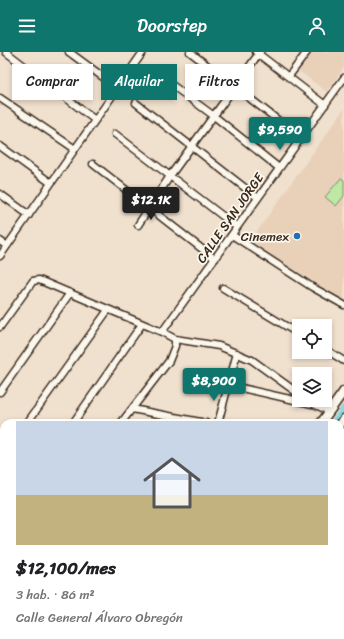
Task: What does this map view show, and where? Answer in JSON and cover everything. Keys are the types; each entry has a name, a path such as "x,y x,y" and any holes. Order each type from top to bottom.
{"main road":[{"path":"324,419 344,391"}],"street":[{"path":"6,52 95,120"},
{"path":"69,52 101,76"},
{"path":"190,52 205,64"},
{"path":"289,76 307,52"},
{"path":"133,64 140,53"},
{"path":"251,64 258,53 324,105"},
{"name":"CALLE SAN JORGE","path":"162,332 344,78"},
{"path":"177,89 279,168"},
{"path":"0,98 75,149"},
{"path":"0,256 109,100"},
{"path":"138,225 170,176 226,100"},
{"path":"252,100 301,138"},
{"path":"136,103 258,198"},
{"path":"115,134 237,227"},
{"path":"0,146 51,183"},
{"path":"93,164 215,259"},
{"path":"0,194 29,214"},
{"path":"232,235 312,287 344,305"},
{"path":"0,241 7,246"},
{"path":"0,326 33,281 38,280 162,332 175,339 219,346 237,353 252,360 292,389"},
{"path":"223,288 292,330"},
{"path":"0,392 70,293"},
{"path":"29,419 108,310"},
{"path":"76,419 142,324"},
{"path":"124,419 169,361 175,346 175,339"},
{"path":"219,419 237,353"},
{"path":"332,353 344,361"},
{"path":"228,385 292,398"},
{"path":"320,407 329,411"},
{"path":"132,408 186,419"}],"shaded area":[{"path":"313,52 344,52 344,67 327,92 299,71"},
{"path":"344,109 344,300 249,243"}],"green space":[{"path":"341,178 344,180 344,196 336,206 325,197"}],"waterway":[{"path":"336,419 344,408"}],"place":[{"name":"Cinemex","path":"297,236"}]}
